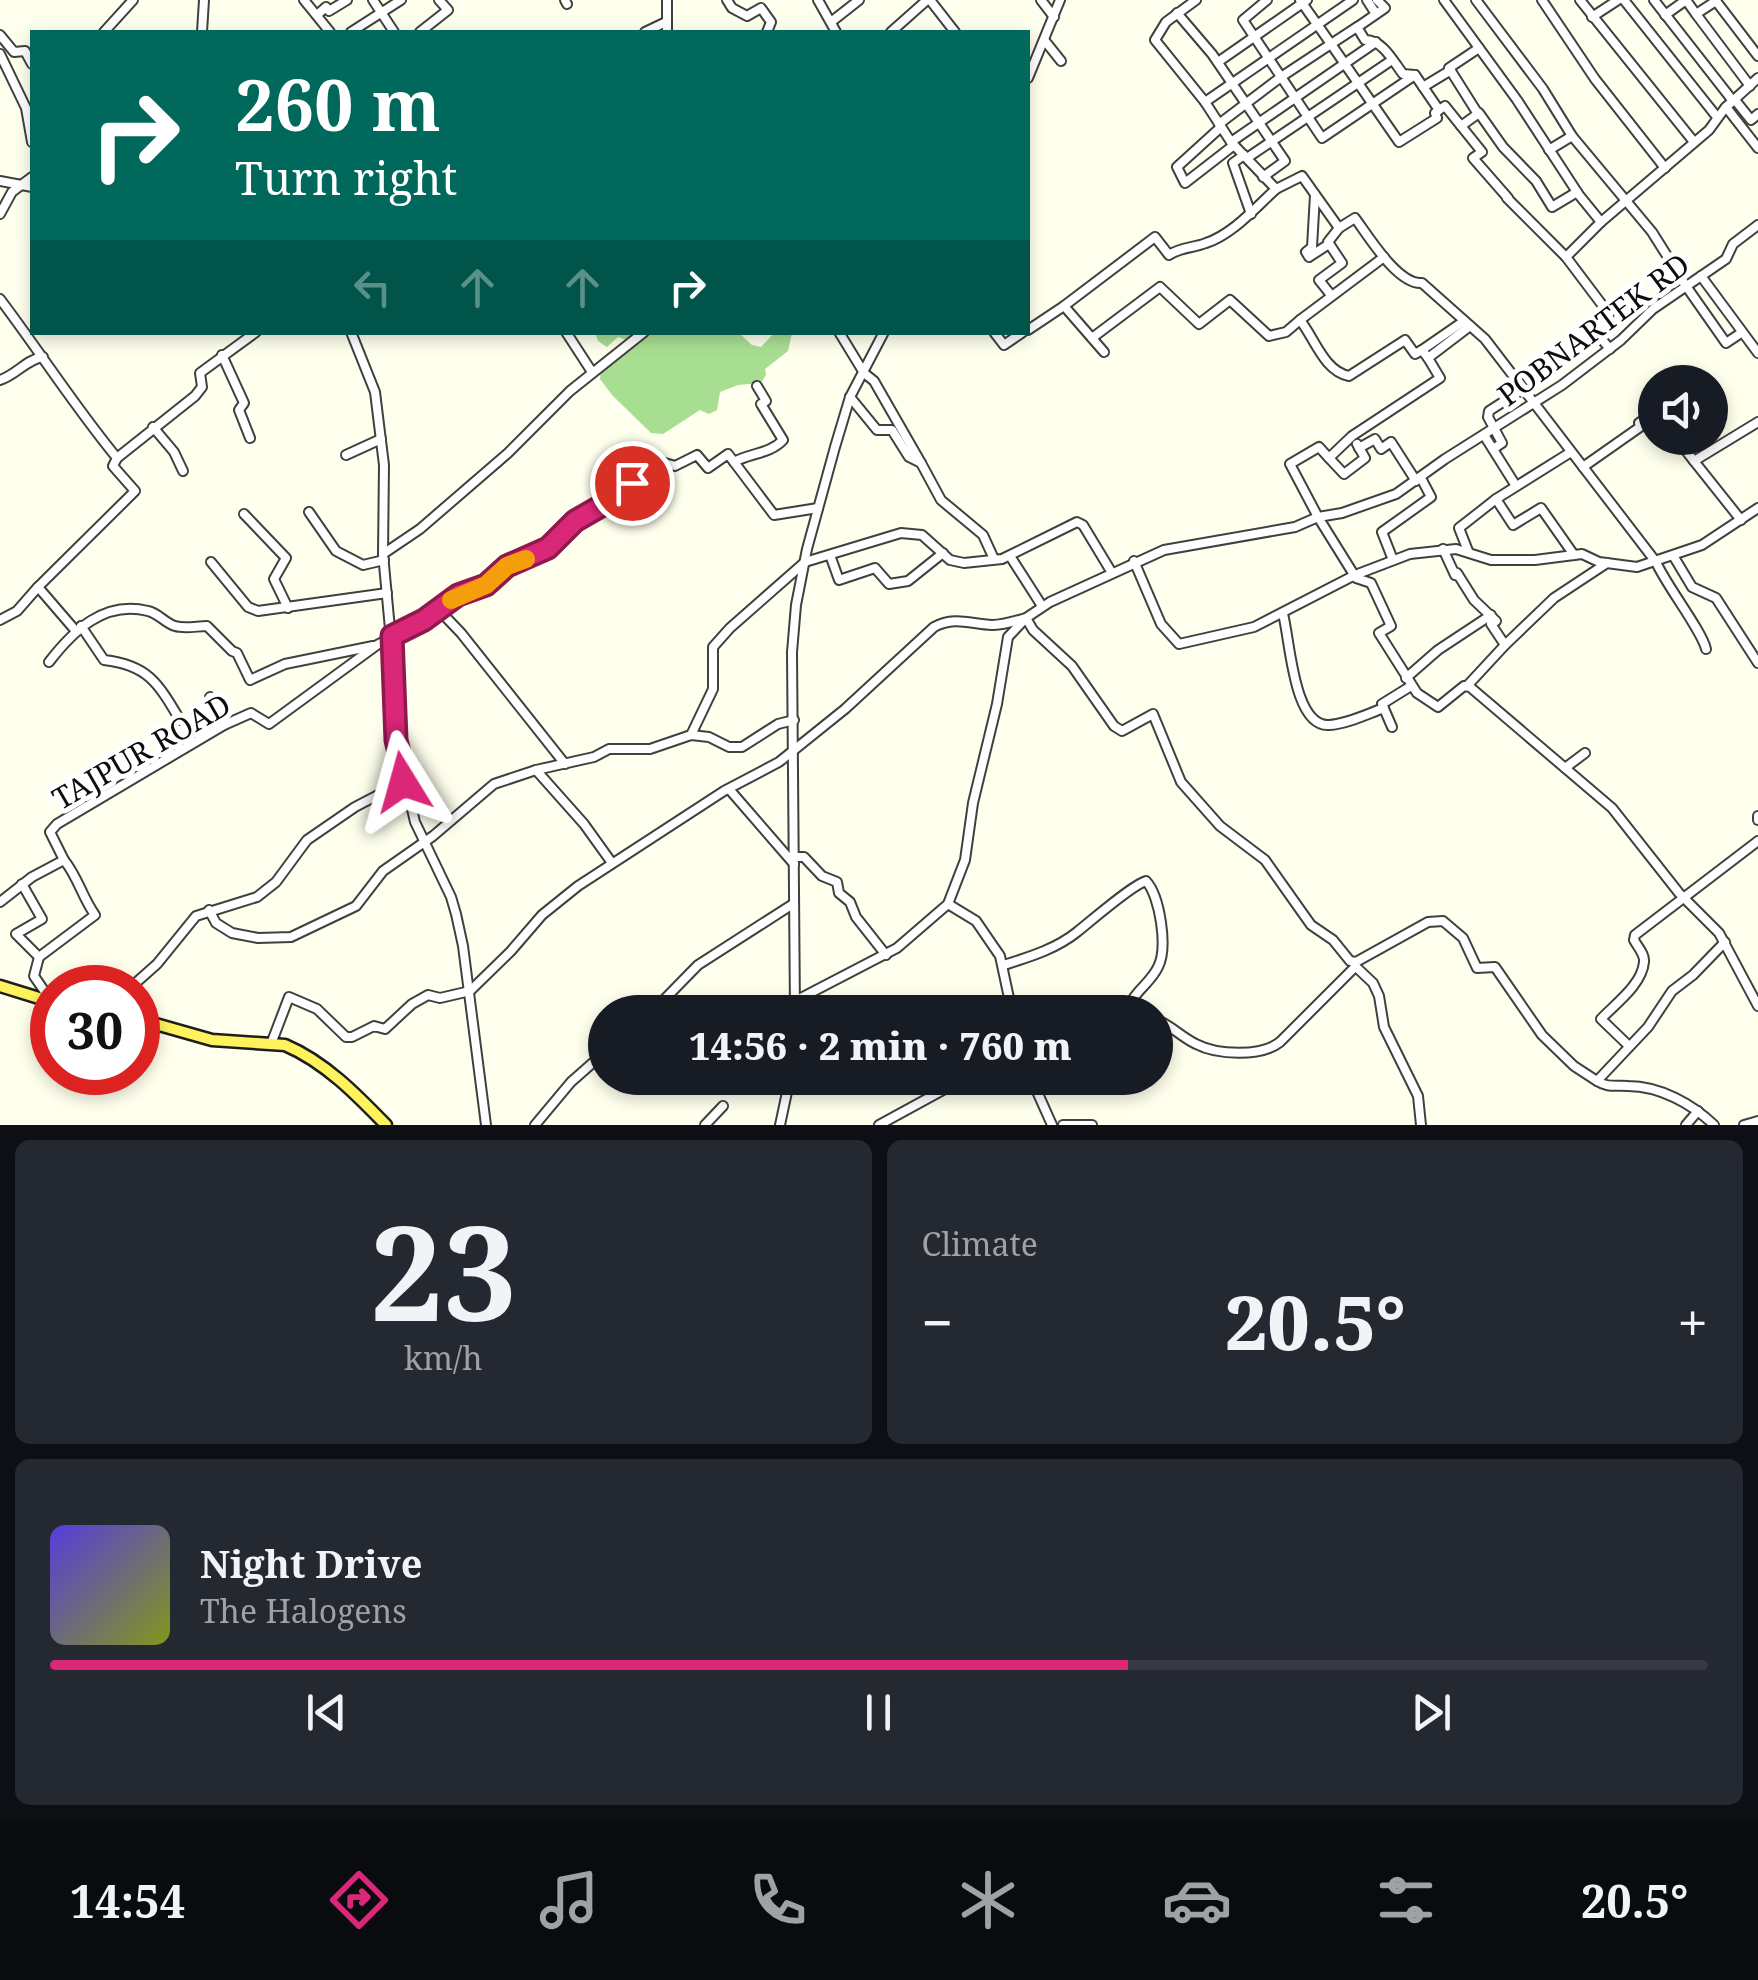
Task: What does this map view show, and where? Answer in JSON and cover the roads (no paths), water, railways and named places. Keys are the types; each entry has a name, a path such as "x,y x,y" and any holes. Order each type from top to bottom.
{"main road":[{"path":"0,986 30,995"},
{"path":"160,1025 212,1040 294,1049 337,1077 386,1125"}],"street":[{"path":"106,30 132,0"},
{"path":"202,30 204,0"},
{"path":"304,0 328,30"},
{"path":"316,15 347,0"},
{"path":"374,0 393,30"},
{"path":"354,30 400,0"},
{"path":"423,30 448,10 439,0"},
{"path":"667,0 668,30"},
{"path":"726,0 747,16 762,8 771,22 768,30"},
{"path":"818,0 835,30"},
{"path":"831,22 859,0"},
{"path":"894,30 929,0 953,30"},
{"path":"1041,0 1054,18"},
{"path":"1030,74 1060,0"},
{"path":"1196,0 1177,10 1154,40 1205,102 1232,144 1276,190"},
{"path":"1267,0 1243,20 1322,138 1416,75"},
{"path":"1205,102 1353,0"},
{"path":"1367,0 1379,5"},
{"path":"1376,42 1258,122 1185,183 1177,167 1245,102 1356,28 1379,5 1395,0"},
{"path":"1444,0 1602,222"},
{"path":"1476,0 1543,89 1572,136 1652,232 1726,343 1742,333"},
{"path":"1542,0 1594,79 1665,168"},
{"path":"1592,17 1621,0 1717,118"},
{"path":"1654,0 1731,103 1758,148"},
{"path":"1666,15 1686,0 1750,86"},
{"path":"1218,62 1303,1 1399,142 1437,118 1434,113 1444,106 1482,152 1473,158 1566,257 1609,314 1598,322 1602,330 1599,336 1610,349"},
{"path":"1582,1 1694,142"},
{"path":"1696,14 1716,1 1758,56"},
{"path":"1177,10 1218,62 1285,161 1264,177"},
{"path":"649,30 666,22"},
{"path":"1356,28 1365,40 1376,42 1403,74 1416,75"},
{"path":"1,38 14,52 26,52 30,60"},
{"path":"1045,41 1061,61"},
{"path":"1423,87 1479,48"},
{"path":"0,54 26,108 30,131"},
{"path":"1251,214 1234,163 1272,142 1392,60"},
{"path":"1450,70 1478,114 1536,181 1552,207 1577,192"},
{"path":"1416,75 1438,110"},
{"path":"1566,257 1709,130 1758,78"},
{"path":"1731,103 1751,120 1758,114"},
{"path":"1461,126 1478,114"},
{"path":"1548,150 1572,136"},
{"path":"1030,328 1155,237 1169,255 1208,242 1251,214 1276,190 1302,176 1340,228"},
{"path":"0,214 12,192 30,178"},
{"path":"0,181 30,187"},
{"path":"1316,194 1312,247 1306,252 1309,257 1329,244 1340,228 1354,218 1410,283 1422,283 1485,339 1656,562 1706,649"},
{"name":"POBNARTEK RD","path":"1026,618 1042,606 1164,550 1295,527 1396,494 1610,349 1653,309 1726,259 1733,244 1758,225"},
{"path":"1329,244 1342,262 1319,280 1331,295"},
{"path":"1092,338 1160,287 1199,324 1230,300 1269,336 1286,332 1384,257"},
{"path":"1701,276 1758,353"},
{"path":"0,299 44,357 79,413 117,458"},
{"path":"1064,306 1104,352"},
{"path":"1300,320 1326,362 1349,376 1405,340 1416,354 1425,354 1467,324"},
{"path":"0,620 17,612 38,586 135,491 113,466 117,458 194,396 202,387 200,373 252,335"},
{"path":"352,335 375,392 384,465 384,557 396,740 414,822 452,897 470,991 486,1125"},
{"path":"568,335 592,372"},
{"path":"309,512 336,551 363,565 384,557 508,453 541,417 592,372 640,335"},
{"path":"841,335 874,382 941,500 983,535 994,559"},
{"path":"796,995 792,652 796,605 818,508 850,397 883,335"},
{"path":"996,335 1004,345 1019,335"},
{"path":"1329,458 1352,436 1391,414 1440,378 1425,354"},
{"path":"222,355 244,403 240,415 250,438"},
{"path":"0,380 44,357"},
{"path":"757,386 766,401 761,404 783,440 769,450 748,454 734,462 774,514 818,508"},
{"path":"1493,450 1502,444 1489,410 1523,389"},
{"path":"850,397 877,430 892,430 908,457 922,463"},
{"path":"1694,461 1758,422"},
{"path":"153,427 184,471"},
{"path":"1583,467 1638,429"},
{"path":"1352,436 1364,458 1344,474 1318,447 1290,464 1354,575 1371,583 1391,626 1379,633 1409,682 1436,707 1466,686 1554,598 1606,563"},
{"path":"1484,436 1516,486"},
{"path":"346,455 381,439"},
{"path":"1359,448 1374,439 1381,450 1391,442 1432,497 1382,532 1393,560"},
{"path":"1468,551 1459,528 1496,499 1571,452"},
{"name":"TAJPUR ROAD","path":"0,902 64,860 50,832 54,826 224,725 252,713 269,724 377,645 458,595 486,585 507,566 548,548 567,527 623,492 658,461 675,466 697,454 708,468 728,454 734,462"},
{"path":"1689,455 1741,520"},
{"path":"1496,499 1513,526 1541,508 1574,555"},
{"path":"1134,561 1161,624 1179,644 1222,637 1282,614 1354,575 1393,560 1442,549 1468,551 1492,560 1582,554 1637,568 1702,546 1758,508"},
{"path":"244,514 286,558 276,569 274,579 288,608"},
{"path":"691,735 713,689 712,652 718,641 804,562 901,533 922,535 950,560 964,563 994,559 1010,556 1077,522 1083,525 1112,573"},
{"path":"1442,549 1474,600 1496,620 1490,624 1505,645"},
{"path":"830,556 839,580 876,568 888,584 908,582 944,553"},
{"path":"1010,556 1042,606"},
{"path":"1674,557 1692,587 1716,598 1758,663"},
{"path":"211,562 248,607 258,612 387,593"},
{"path":"38,586 104,660 118,660 155,679 180,720"},
{"path":"49,662 78,628 93,618 127,610 152,611 173,626 206,626 237,653 250,680 285,664 377,645"},
{"path":"438,610 565,764"},
{"path":"1282,614 1302,698 1307,714 1316,723 1330,725 1384,708"},
{"path":"1392,727 1382,704 1438,650 1491,615"},
{"path":"270,1044 289,997 317,1009 352,1038 374,1026 385,1030 412,1004 428,995 439,998 470,991 512,951 542,914 612,863 795,750 845,710 934,626 966,620 990,625 1026,618"},
{"path":"808,995 908,941 948,904 966,860 973,803 1008,638 1026,618"},
{"path":"1026,618 1033,630 1072,666 1114,726 1122,732 1153,714 1180,782 1220,826 1265,860 1311,925 1333,940 1373,984 1380,996 1384,1027 1418,1096 1421,1125"},
{"path":"1466,686 1612,808 1725,942 1756,994 1758,1006"},
{"path":"210,697 224,725"},
{"path":"209,910 216,923 232,932 258,938 291,937 352,909 383,871 425,842 494,784 594,757 609,749 650,748 691,735 742,747 778,724 794,720"},
{"path":"1565,768 1585,753"},
{"path":"536,770 612,863"},
{"path":"156,965 196,916 257,897 276,882 304,842 355,807 405,781"},
{"path":"729,789 794,861"},
{"path":"1629,1046 1601,1018 1628,994 1642,968 1643,956 1635,935 1758,841"},
{"path":"794,861 804,858 822,876 837,882 839,892 886,955"},
{"path":"37,965 40,956 95,915 82,897 76,874 64,860"},
{"path":"1004,965 1060,944 1146,880 1158,904 1163,950 1155,973 1136,995"},
{"path":"22,884 42,919 16,934 40,956"},
{"path":"669,995 698,965 793,904"},
{"path":"948,904 976,922 1004,965 1006,995"},
{"path":"1173,1029 1205,1048 1268,1050 1354,965 1428,922 1443,921 1462,938 1476,967 1495,967 1547,1040 1574,1066 1610,1087 1633,1086 1680,1099 1714,1125"},
{"path":"1597,1081 1648,1026 1672,991 1725,942"},
{"path":"535,1125 588,1067"},
{"path":"780,1125 786,1095"},
{"path":"880,1125 934,1095"},
{"path":"1039,1095 1052,1125"},
{"path":"705,1125 724,1106"},
{"path":"1686,1125 1698,1110"},
{"path":"1744,1125 1757,1120"},
{"path":"1063,1125 1092,1125"}]}
